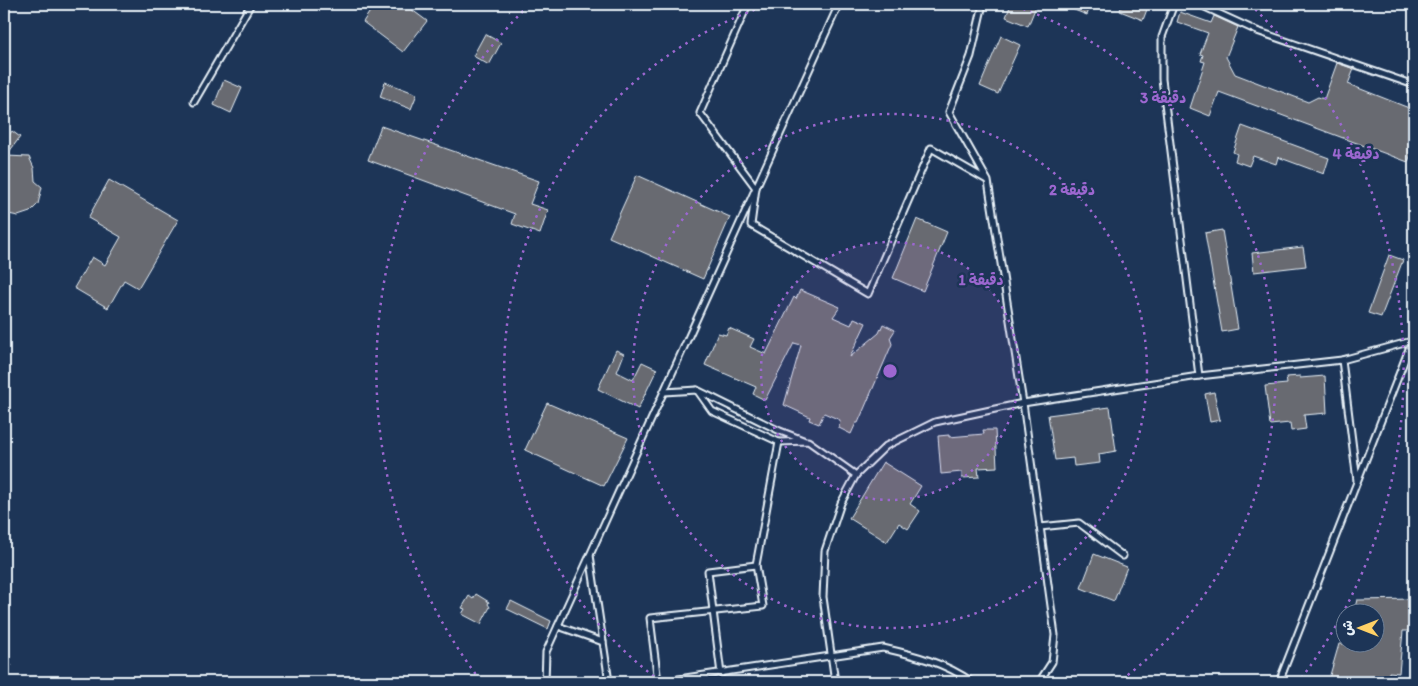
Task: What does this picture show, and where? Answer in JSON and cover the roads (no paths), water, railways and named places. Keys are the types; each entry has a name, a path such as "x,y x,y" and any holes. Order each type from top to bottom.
{"lane":[{"path":"194,102 251,4"},
{"path":"750,4 748,4 700,113 756,188 751,225 868,294 931,148 988,181"},
{"path":"545,682 546,652 839,4"},
{"path":"982,4 971,56 949,112 988,181 1023,403 1055,635 1052,662 1039,682"},
{"path":"1174,4 1162,37 1162,79 1199,376"},
{"path":"1198,4 1256,31 1414,85"},
{"path":"835,682 823,597 825,551 841,503 856,475 886,446 935,422 1023,403 1199,376 1342,360 1413,338"},
{"path":"1279,682 1413,338"},
{"path":"1342,360 1357,482"},
{"path":"664,392 697,390 780,431 808,441 856,475"},
{"path":"697,390 712,411 779,442 808,441"},
{"path":"779,442 756,565 764,606 650,618 658,682 832,658 883,648 919,656 959,673 972,682"},
{"path":"1040,527 1079,524 1123,556"},
{"path":"590,555 609,682"},
{"path":"721,674 711,611 708,571 756,565"},
{"path":"558,626 603,642"}]}
